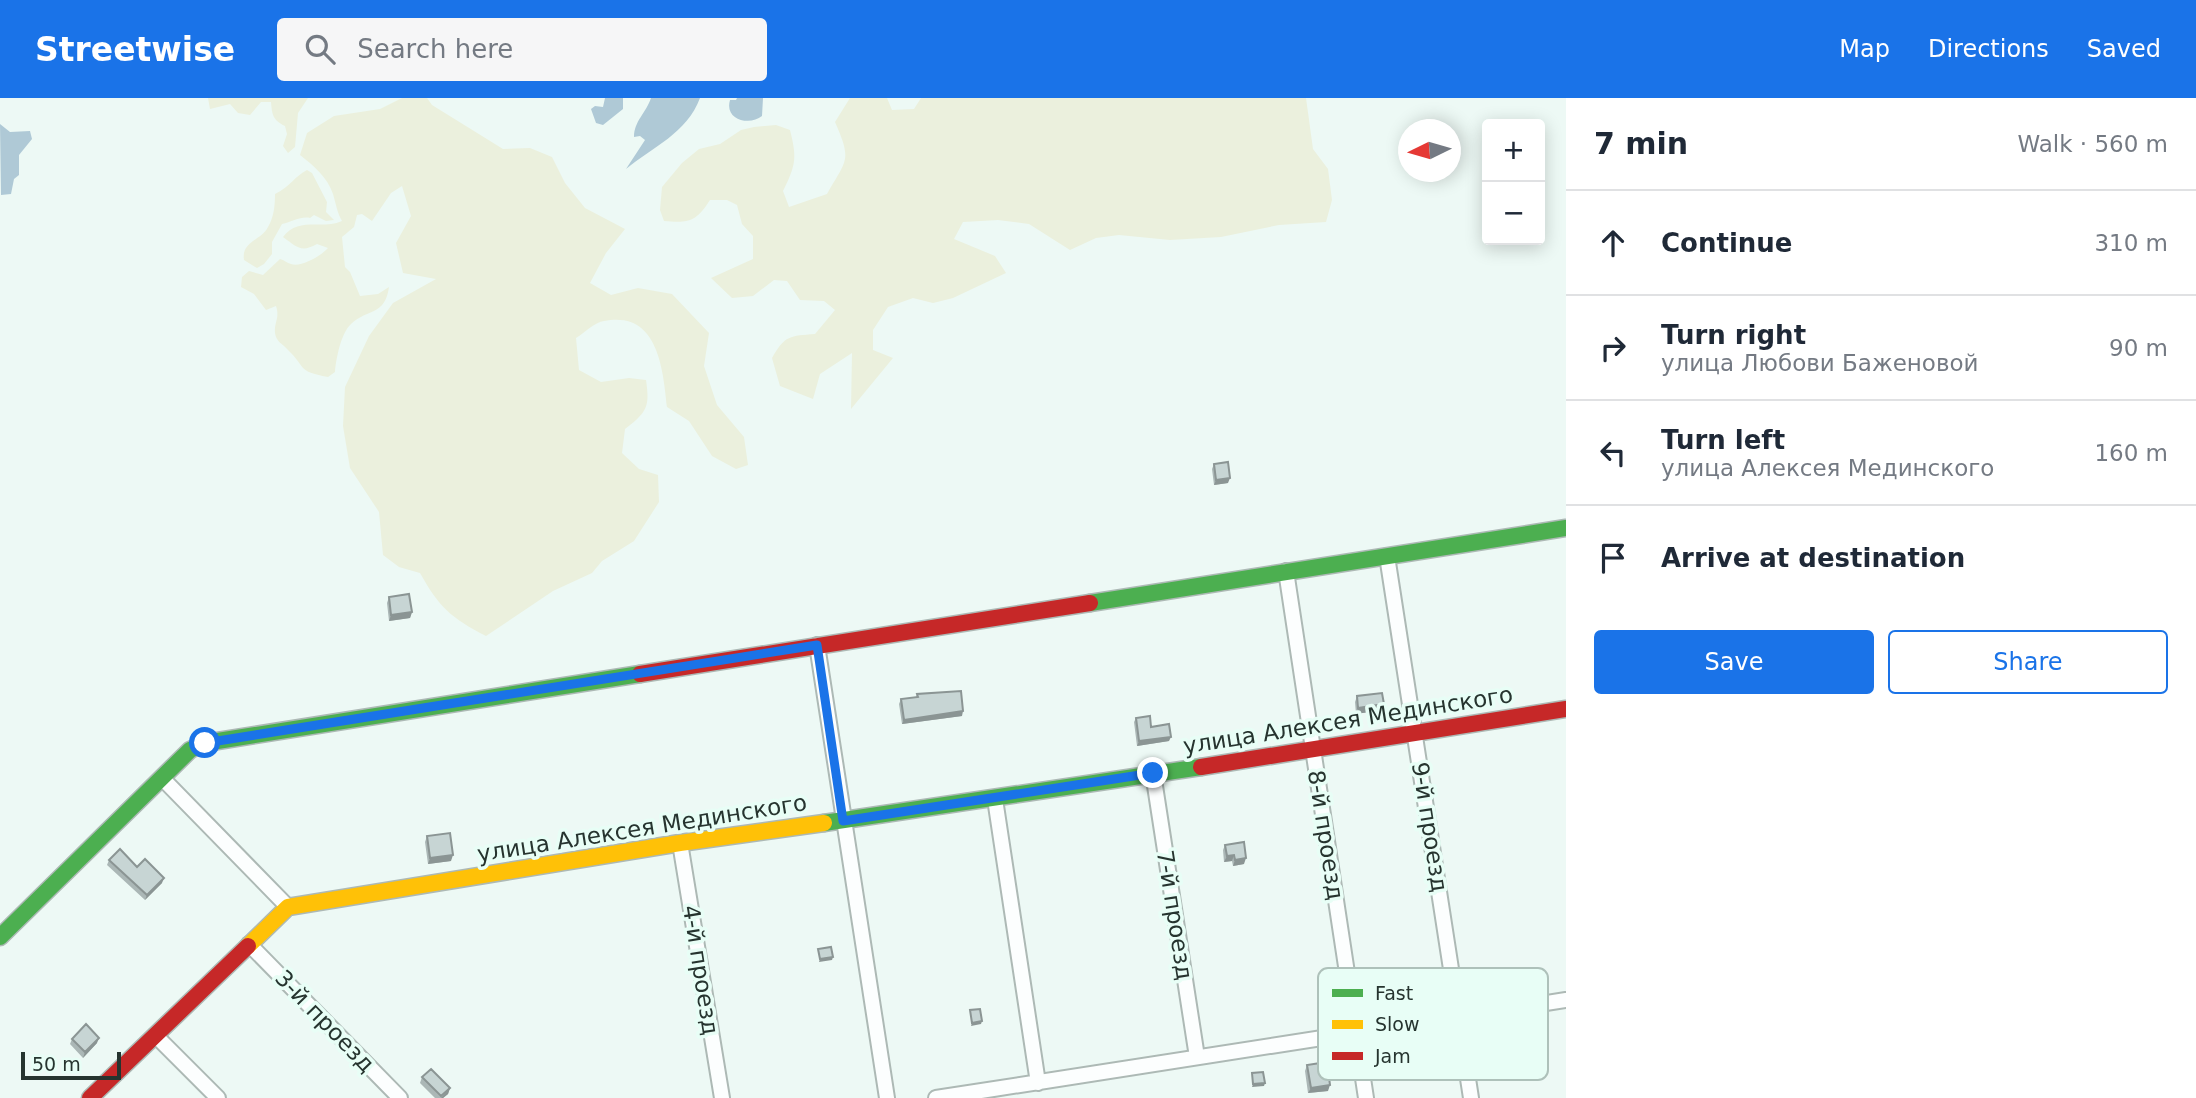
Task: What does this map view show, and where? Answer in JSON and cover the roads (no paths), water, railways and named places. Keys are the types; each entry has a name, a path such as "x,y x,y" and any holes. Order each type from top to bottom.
{"street":[{"path":"0,937 190,750 219,739 1566,528"},
{"name":"9-й проезд","path":"1387,556 1451,968"},
{"name":"8-й проезд","path":"1286,571 1346,968"},
{"path":"817,645 887,1098"},
{"name":"улица Алексея Мединского","path":"288,907 680,843 995,799 1566,709"},
{"name":"7-й проезд","path":"1153,773 1197,1057"},
{"path":"90,1098 288,907 162,778"},
{"path":"995,799 1038,1083"},
{"name":"4-й проезд","path":"680,843 722,1098"},
{"name":"3-й проезд","path":"250,944 400,1098"},
{"path":"1548,1003 1566,1000"},
{"path":"155,1035 218,1098"},
{"path":"936,1098 1318,1039"},
{"name":"8-й проезд","path":"1363,1080 1366,1098"},
{"name":"9-й проезд","path":"1468,1080 1471,1098"}],"water":[{"path":"605,98 623,98 623,109 603,125 596,123 591,109 595,106 603,107"},
{"path":"651,98 700,98 687,121 678,130 626,169 645,140 640,136 634,137 638,122"},
{"path":"763,98 762,116 745,121 734,116 729,107 730,100"},
{"path":"0,124 10,132 30,131 32,139 19,155 19,175 14,179 11,194 1,195"}]}
